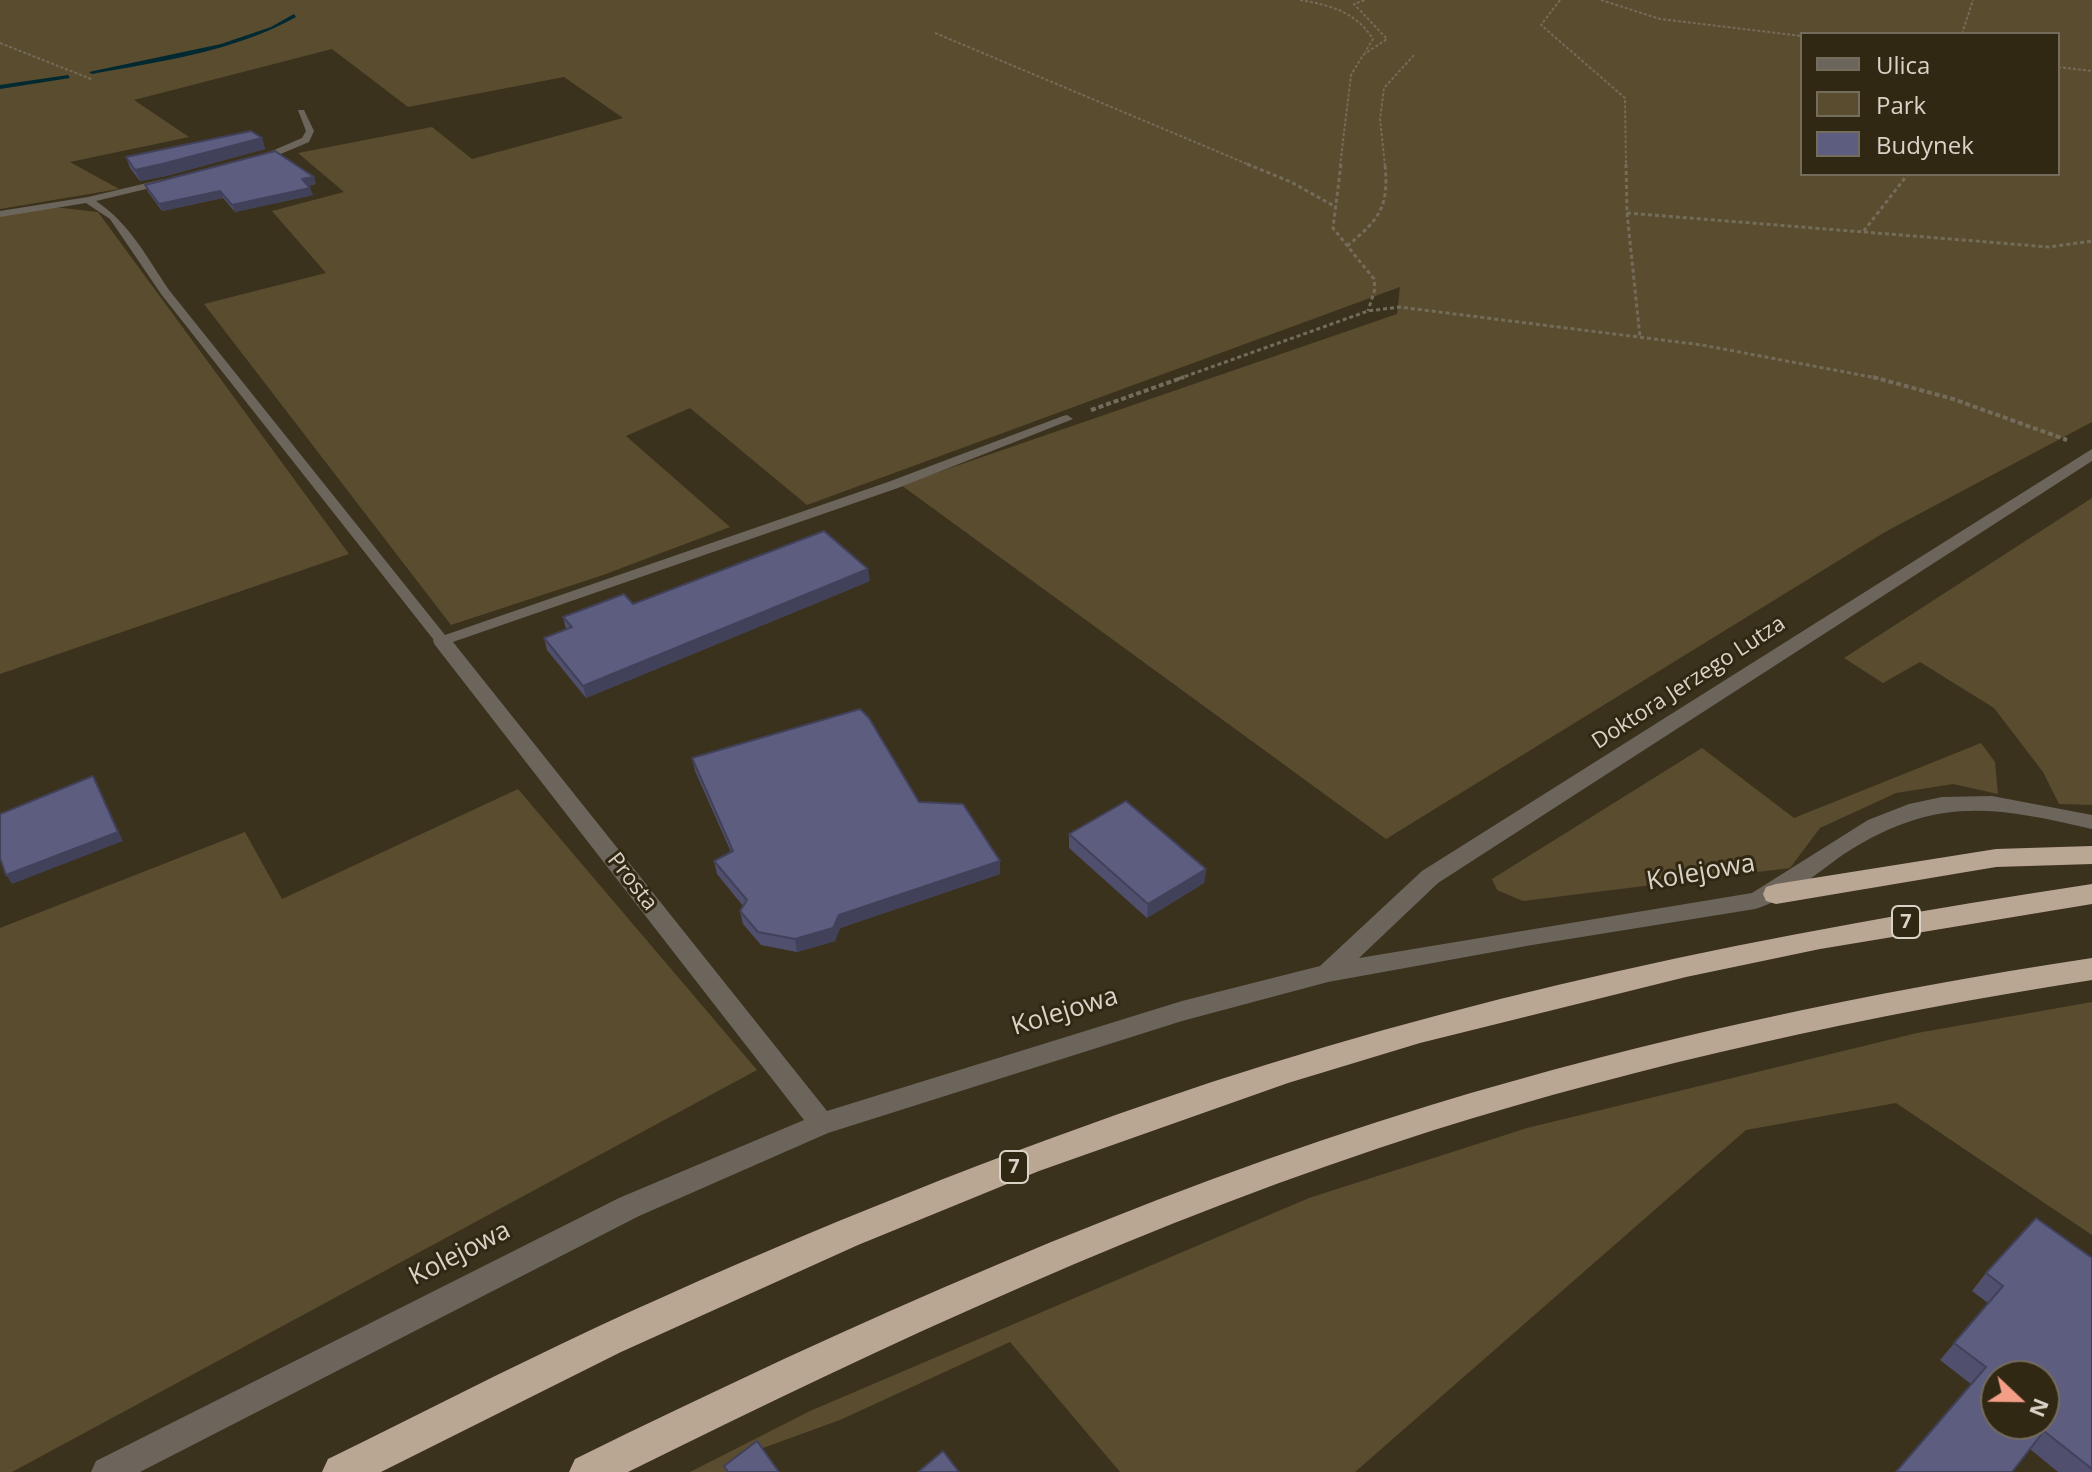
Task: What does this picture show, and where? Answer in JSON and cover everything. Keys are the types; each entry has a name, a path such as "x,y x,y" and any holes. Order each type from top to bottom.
{"highway":[{"path":"1776,894 1996,858 2092,855"},
{"name":"7","path":"341,1472 550,1368 854,1232 1031,1160 1213,1095 1403,1036 1622,978 1832,934 2092,894"},
{"path":"588,1472 724,1405 1009,1276 1206,1197 1338,1149 1560,1081 1775,1027 1882,1004 2092,969"}],"street":[{"name":"Doktora Jerzego Lutza","path":"1328,973 1430,877 2085,449"},
{"name":"Prosta","path":"442,641 822,1124"},
{"name":"Kolejowa","path":"107,1472 629,1207 822,1124 1182,1011 1328,973 1532,936 1755,901 1776,894 1825,856 1893,817 1935,806 1977,801 2092,822"}],"lane":[{"path":"252,162 306,140 310,131 301,112"},
{"path":"0,214 88,200 180,179"},
{"path":"88,200 113,217 165,292 442,641 893,485 1067,419"}],"path":[{"path":"1300,0 1332,2 1368,29 1373,39 1351,75 1333,228 1374,279 1368,311"},
{"path":"1363,55 1387,39 1354,4 1365,0"},
{"path":"1560,0 1541,25 1625,98 1627,213 1640,337"},
{"path":"1601,0 1660,19 1800,36"},
{"path":"1963,32 1973,0"},
{"path":"935,33 1291,182 1334,206"},
{"path":"0,43 91,79"},
{"path":"1347,246 1367,230 1385,206 1387,187 1380,119 1384,88 1415,54"},
{"path":"2060,67 2092,71"},
{"path":"1863,232 1906,176"},
{"path":"1627,213 2049,247 2092,241"},
{"path":"1067,419 1368,311 1399,307 1719,348 1883,379 1958,399 2085,449"}],"green space":[{"path":"0,0 2092,0 2092,422 1885,532 1386,839 901,485 1397,314 1400,287 807,505 690,408 626,436 730,527 603,575 451,625 204,304 326,273 272,211 344,192 298,153 432,127 472,159 623,118 564,77 408,107 332,49 134,100 189,137 70,162 119,189 0,209"},
{"path":"54,207 98,212 349,554 0,674 0,216"},
{"path":"2092,498 2092,805 2059,804 2043,772 1994,708 1920,662 1883,683 1844,658"},
{"path":"1981,743 1995,762 1998,794 1953,784 1896,793 1820,828 1790,868 1523,901 1497,890 1492,879 1702,748 1794,818"},
{"path":"518,789 757,1070 12,1472 0,1472 0,928 245,832 282,899"},
{"path":"2092,1002 2092,1235 1896,1103 1746,1130 1355,1472 1120,1472 1010,1342 840,1420 760,1449 730,1472 690,1472 810,1411 1309,1198 1527,1128 1917,1033"}],"building":[{"path":"251,131 262,138 135,170 126,157"},
{"path":"275,151 314,177 302,179 310,188 232,205 220,191 159,204 145,185"},
{"path":"824,531 868,569 583,686 544,638 572,627 563,617 624,594 633,604"},
{"path":"860,709 869,718 919,802 963,804 1000,861 839,915 833,928 795,939 758,932 740,911 747,900 714,861 733,851 692,758"},
{"path":"93,776 118,832 6,875 0,858 0,814"},
{"path":"1126,801 1206,869 1148,904 1069,834"},
{"path":"2036,1218 2092,1258 2092,1469 2055,1440 2060,1440 2060,1360 1980,1360 1980,1362 1954,1343 2003,1286 1986,1273"},
{"path":"1980,1374 1980,1440 2037,1440 2012,1472 1896,1472"},
{"path":"757,1441 779,1472 728,1472 724,1466"},
{"path":"943,1451 959,1472 918,1472"}],"waterway":[{"path":"92,72 223,45 273,28 294,16"},
{"path":"0,87 68,77"}]}
